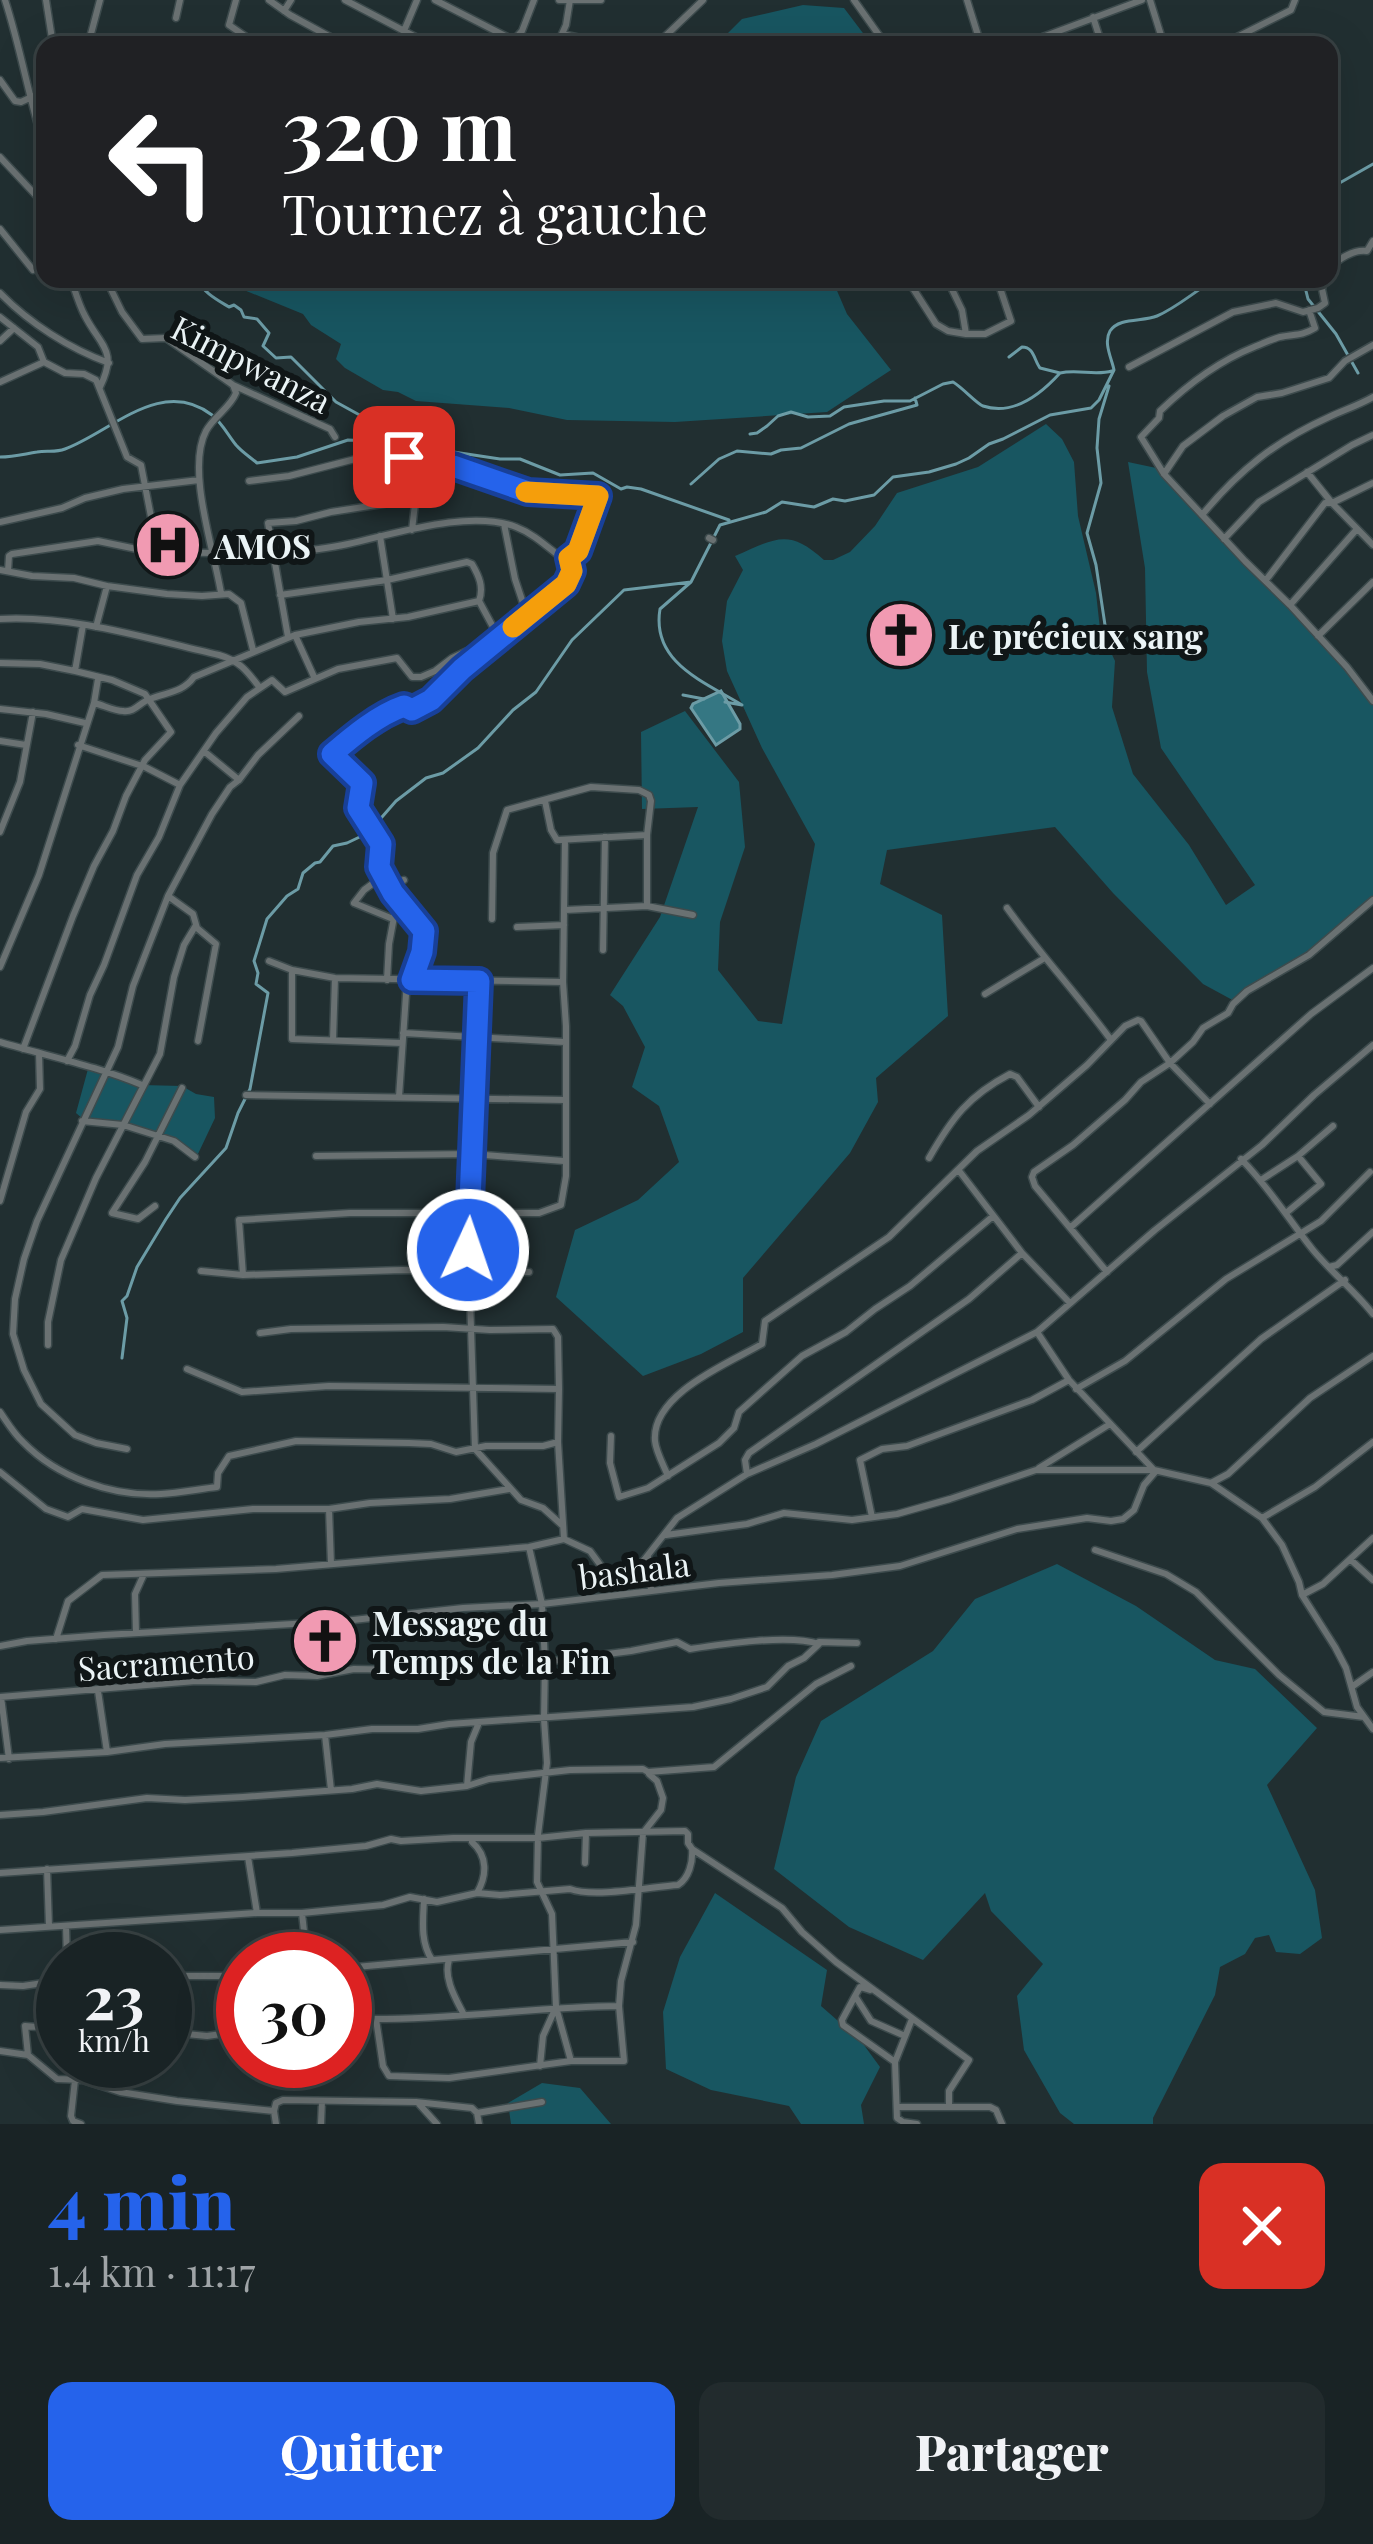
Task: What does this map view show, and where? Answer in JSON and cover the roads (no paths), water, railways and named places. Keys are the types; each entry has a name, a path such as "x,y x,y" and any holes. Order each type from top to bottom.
{"street":[{"path":"5,0 36,110"},
{"path":"46,0 52,36"},
{"path":"90,36 100,0"},
{"path":"176,18 180,0"},
{"path":"225,0 235,2 229,25 245,36"},
{"path":"269,0 329,36"},
{"path":"284,11 291,0"},
{"path":"346,0 414,36"},
{"path":"404,36 417,0"},
{"path":"517,36 534,0"},
{"path":"560,0 602,0"},
{"path":"570,0 562,34 571,36"},
{"path":"666,36 703,0"},
{"path":"854,0 880,36"},
{"path":"967,0 978,36"},
{"path":"1044,36 1146,0 1160,36"},
{"path":"1239,36 1292,10 1294,0"},
{"path":"440,2 505,36"},
{"path":"1093,17 1099,36"},
{"path":"0,80 15,101 33,97"},
{"path":"0,157 36,195"},
{"path":"0,229 33,270"},
{"path":"1338,260 1358,250 1367,251 1373,242"},
{"path":"74,288 110,363 100,387"},
{"name":"Kimpwanza","path":"110,288 142,339 166,338 233,385 330,429 335,437"},
{"path":"913,288 936,325 965,334 986,334 1011,320 1002,288"},
{"path":"951,288 962,310 965,334"},
{"path":"1129,367 1233,312 1276,303 1300,311 1313,309 1324,303 1322,288"},
{"path":"0,292 12,306 82,353 110,363"},
{"path":"1313,309 1312,331 1241,353 1191,383 1160,411 1142,437 1164,474 1290,605 1373,701"},
{"path":"0,316 38,346 44,362 96,380 128,457 141,465 158,553"},
{"path":"0,341 14,328"},
{"path":"1164,474 1184,446 1223,416 1257,397 1329,379 1349,359 1373,346"},
{"path":"0,382 44,362"},
{"path":"220,593 199,480 204,436 232,403 233,385"},
{"path":"1202,515 1228,483 1275,446 1373,398"},
{"path":"1224,538 1259,502 1373,435"},
{"path":"249,481 389,455 453,466 528,492 598,496 578,551 569,558 572,571 566,584 431,700 412,710 404,706 388,713 333,754 364,786 358,808 381,844 378,861 397,901 424,931 422,952 410,980 399,1097"},
{"path":"1306,472 1371,540"},
{"path":"0,521 146,484 199,480"},
{"path":"1266,580 1325,502 1373,483"},
{"path":"315,679 292,636 267,526 409,500 415,504 412,530"},
{"path":"273,555 464,521 504,524 536,538 570,564"},
{"path":"504,524 527,615"},
{"path":"1290,605 1357,529"},
{"path":"380,536 393,619"},
{"path":"214,553 158,553 98,541 10,555 4,570 196,596 232,595 241,603 254,652"},
{"path":"280,595 387,580 467,562 480,581 479,601"},
{"path":"1318,636 1373,582"},
{"path":"96,627 107,586"},
{"path":"479,601 500,638"},
{"path":"94,703 124,712 134,710 148,699 186,688 194,677 292,636 479,601"},
{"path":"0,619 33,617 96,627 237,660 260,689"},
{"path":"75,671 83,625"},
{"path":"67,1060 137,875 180,785 247,697 272,680 284,692 338,669 398,658 412,677 421,677 467,651"},
{"path":"0,663 40,664 140,691 170,734 141,766 94,866 22,1049"},
{"path":"0,967 39,875 98,679"},
{"path":"0,709 86,723"},
{"path":"0,832 20,782 33,712"},
{"path":"127,1449 75,1435 44,1408 24,1370 13,1334 15,1300 29,1241 108,1071 133,986 168,896 230,787 299,716"},
{"path":"0,741 28,745"},
{"path":"78,745 180,785"},
{"path":"204,752 239,780"},
{"path":"492,919 494,853 507,810 591,787 646,792 651,801 647,906"},
{"path":"545,800 557,840 647,835"},
{"path":"603,950 605,837"},
{"path":"243,1275 239,1220 350,1213 538,1213 561,1205 565,840"},
{"path":"393,920 353,903 364,890 386,880 404,880"},
{"path":"168,896 194,914 200,932 216,944 198,1041"},
{"path":"1107,1272 1035,1186 1034,1172 1170,1063 1246,991 1309,955 1373,900"},
{"path":"387,980 397,901"},
{"path":"565,910 647,906 693,915"},
{"path":"1007,908 1112,1040"},
{"path":"48,1345 61,1260 96,1178 160,1054 174,977 184,944 196,925"},
{"path":"517,927 564,926"},
{"path":"985,994 1043,959"},
{"path":"268,962 335,978 563,982"},
{"path":"1071,1227 1311,1014 1373,968"},
{"path":"292,970 291,1039 402,1043"},
{"path":"333,1040 335,978"},
{"path":"479,981 468,1271 475,1449 509,1489 563,1526"},
{"path":"668,1476 655,1441 663,1412 674,1396 762,1344 765,1321 889,1238 977,1151 1039,1107 1125,1026 1138,1020 1170,1063 1210,1104"},
{"path":"403,1033 565,1042"},
{"path":"0,1042 142,1085"},
{"path":"56,1639 68,1601 99,1575 254,1571 529,1547 564,1539 590,1552 604,1572 624,1575 650,1554 677,1518 747,1474 1037,1332 1314,1095 1369,1055 1373,1045"},
{"path":"0,1201 26,1112 40,1089 38,1053"},
{"path":"929,1158 955,1116 985,1088 1010,1074 1039,1107"},
{"path":"155,1206 138,1219 112,1213 145,1162 182,1088"},
{"path":"246,1095 565,1100"},
{"path":"82,1120 123,1125 174,1141 195,1157"},
{"path":"1261,1180 1333,1126"},
{"path":"316,1156 472,1154 565,1161"},
{"path":"1286,1213 1321,1184 1298,1156"},
{"path":"1241,1159 1300,1234 1372,1311"},
{"path":"959,1171 1022,1253 1070,1302"},
{"path":"1076,1389 1125,1361 1226,1279 1321,1221 1370,1172"},
{"path":"611,1436 610,1463 619,1497 668,1476 723,1440 739,1412 807,1352 846,1332 910,1286 992,1217"},
{"path":"1329,1267 1373,1232"},
{"path":"747,1474 749,1453 969,1299 1022,1253"},
{"path":"201,1271 243,1275 529,1272"},
{"path":"1136,1452 1261,1339 1345,1280"},
{"path":"260,1333 470,1327 555,1330 564,1539"},
{"path":"1037,1332 1076,1389 1155,1471"},
{"path":"1210,1484 1228,1474 1310,1398 1373,1356"},
{"path":"188,1369 242,1392 329,1386 559,1389"},
{"path":"872,1517 860,1460 1032,1400 1069,1380"},
{"path":"0,1412 23,1442 62,1473 114,1489 159,1494 217,1486 218,1473 229,1456 296,1442 409,1443 455,1452 558,1442"},
{"path":"664,1535 747,1524 784,1513 853,1520 950,1499 1036,1470 1110,1424"},
{"path":"1262,1518 1373,1442"},
{"path":"1036,1470 1155,1471 1210,1484 1262,1518 1282,1545 1302,1595 1335,1647 1357,1707 1373,1729"},
{"name":"bashala","path":"0,1648 28,1641 542,1604 899,1566 1017,1529 1087,1518 1123,1519 1134,1510 1155,1471"},
{"path":"0,1472 46,1509 68,1516 82,1508 143,1520 248,1509 329,1509 450,1499 509,1489"},
{"path":"329,1509 331,1564"},
{"path":"1302,1595 1314,1591 1373,1538"},
{"path":"529,1547 542,1604 545,1662 547,1748 538,1882 552,1914 556,2007 571,2061"},
{"path":"1095,1550 1166,1574 1196,1592 1279,1675 1324,1712 1364,1717"},
{"path":"650,1554 651,1591"},
{"path":"1351,1560 1373,1580"},
{"path":"136,1634 135,1594 144,1574"},
{"path":"0,1635 0,1648"},
{"name":"Sacramento","path":"0,1697 196,1681 256,1682 352,1669 545,1662 673,1642 690,1649 786,1640 857,1642"},
{"path":"0,1697 4,1758 107,1752 165,1744 659,1711 730,1699 767,1687 817,1647 817,1642"},
{"path":"0,1815 147,1798 184,1801 376,1784 413,1792 545,1773 710,1769 815,1684 851,1666"},
{"path":"1353,1686 1373,1672"},
{"path":"98,1691 107,1752"},
{"path":"466,1786 478,1723"},
{"path":"325,1735 331,1790"},
{"path":"376,2019 383,2066 389,2076 449,2078 571,2061 624,2061 619,2006 633,1942 643,1833 661,1810 663,1798 648,1772"},
{"path":"0,1873 366,1846 391,1839 685,1831 692,1849 782,1908 818,1946 969,2060 949,2091 949,2107"},
{"path":"585,1863 586,1833"},
{"path":"469,1839 484,1863 478,1893"},
{"path":"0,1930 302,1913 383,1905 410,1897 437,1902 478,1893 611,1892 682,1883 692,1849"},
{"path":"248,1856 256,1913"},
{"path":"47,1868 49,1926"},
{"path":"424,1899 425,1946 434,1962"},
{"path":"302,1913 304,1932"},
{"path":"66,1925 66,1932"},
{"path":"372,1966 633,1942"},
{"path":"449,1960 446,1968 464,2015"},
{"path":"0,1985 36,1984"},
{"path":"874,1991 860,1988 843,2025 895,2062"},
{"path":"855,1996 872,2020 905,2036"},
{"path":"372,2019 619,2006"},
{"path":"540,2066 542,2038 556,2007"},
{"path":"912,2019 895,2062 894,2082 897,2118 917,2124"},
{"path":"28,2055 25,2026 36,2027"},
{"path":"0,2051 28,2055 36,2062"},
{"path":"74,2088 70,2116 81,2124"},
{"path":"112,2088 148,2097 274,2111"},
{"path":"276,2124 275,2104 280,2100 416,2102 472,2108 479,2124"},
{"path":"321,2124 322,2101"},
{"path":"416,2102 437,2124"},
{"path":"477,2113 542,2102"},
{"path":"898,2107 990,2107 1002,2124"}],"waterway":[{"path":"1338,184 1373,164"},
{"path":"203,288 229,307 234,305 244,317 257,319 269,333 263,346 276,358 291,357 336,402 385,429 447,451 520,459 560,475 593,473 621,489 641,489 729,520"},
{"path":"725,702 742,705 684,669 664,644 659,628 660,609 691,582 720,525 766,512 782,502 814,507 833,499 874,495 893,477 956,464 1050,415 1091,408 1114,370 1107,341 1110,331 1125,322 1157,316 1202,288"},
{"path":"1305,288 1358,373"},
{"path":"1009,357 1026,348 1040,368 1060,373"},
{"path":"750,434 791,412 830,416 844,407 910,401 953,382 983,406 1005,408 1035,395 1060,373 1112,371"},
{"path":"1105,625 1087,533 1101,483 1099,419 1109,386"},
{"path":"691,484 719,459 737,451 771,454 801,448 849,424 917,405 915,398"},
{"path":"0,457 61,450 137,411 174,401 212,415 238,448 257,463 297,457 348,440 402,437"},
{"path":"122,1358 127,1318 122,1301 137,1267 180,1198 226,1148 250,1089 268,993 256,984 254,961 267,919 298,889 303,873 333,846 368,833 396,801 478,748 536,692 572,640 624,590 691,582"},
{"path":"683,695 704,699"}],"place":[{"name":"AMOS","path":"168,545"},
{"name":"Le précieux sang","path":"901,635"},
{"name":"Message du Temps de la Fin","path":"325,1641"}]}
